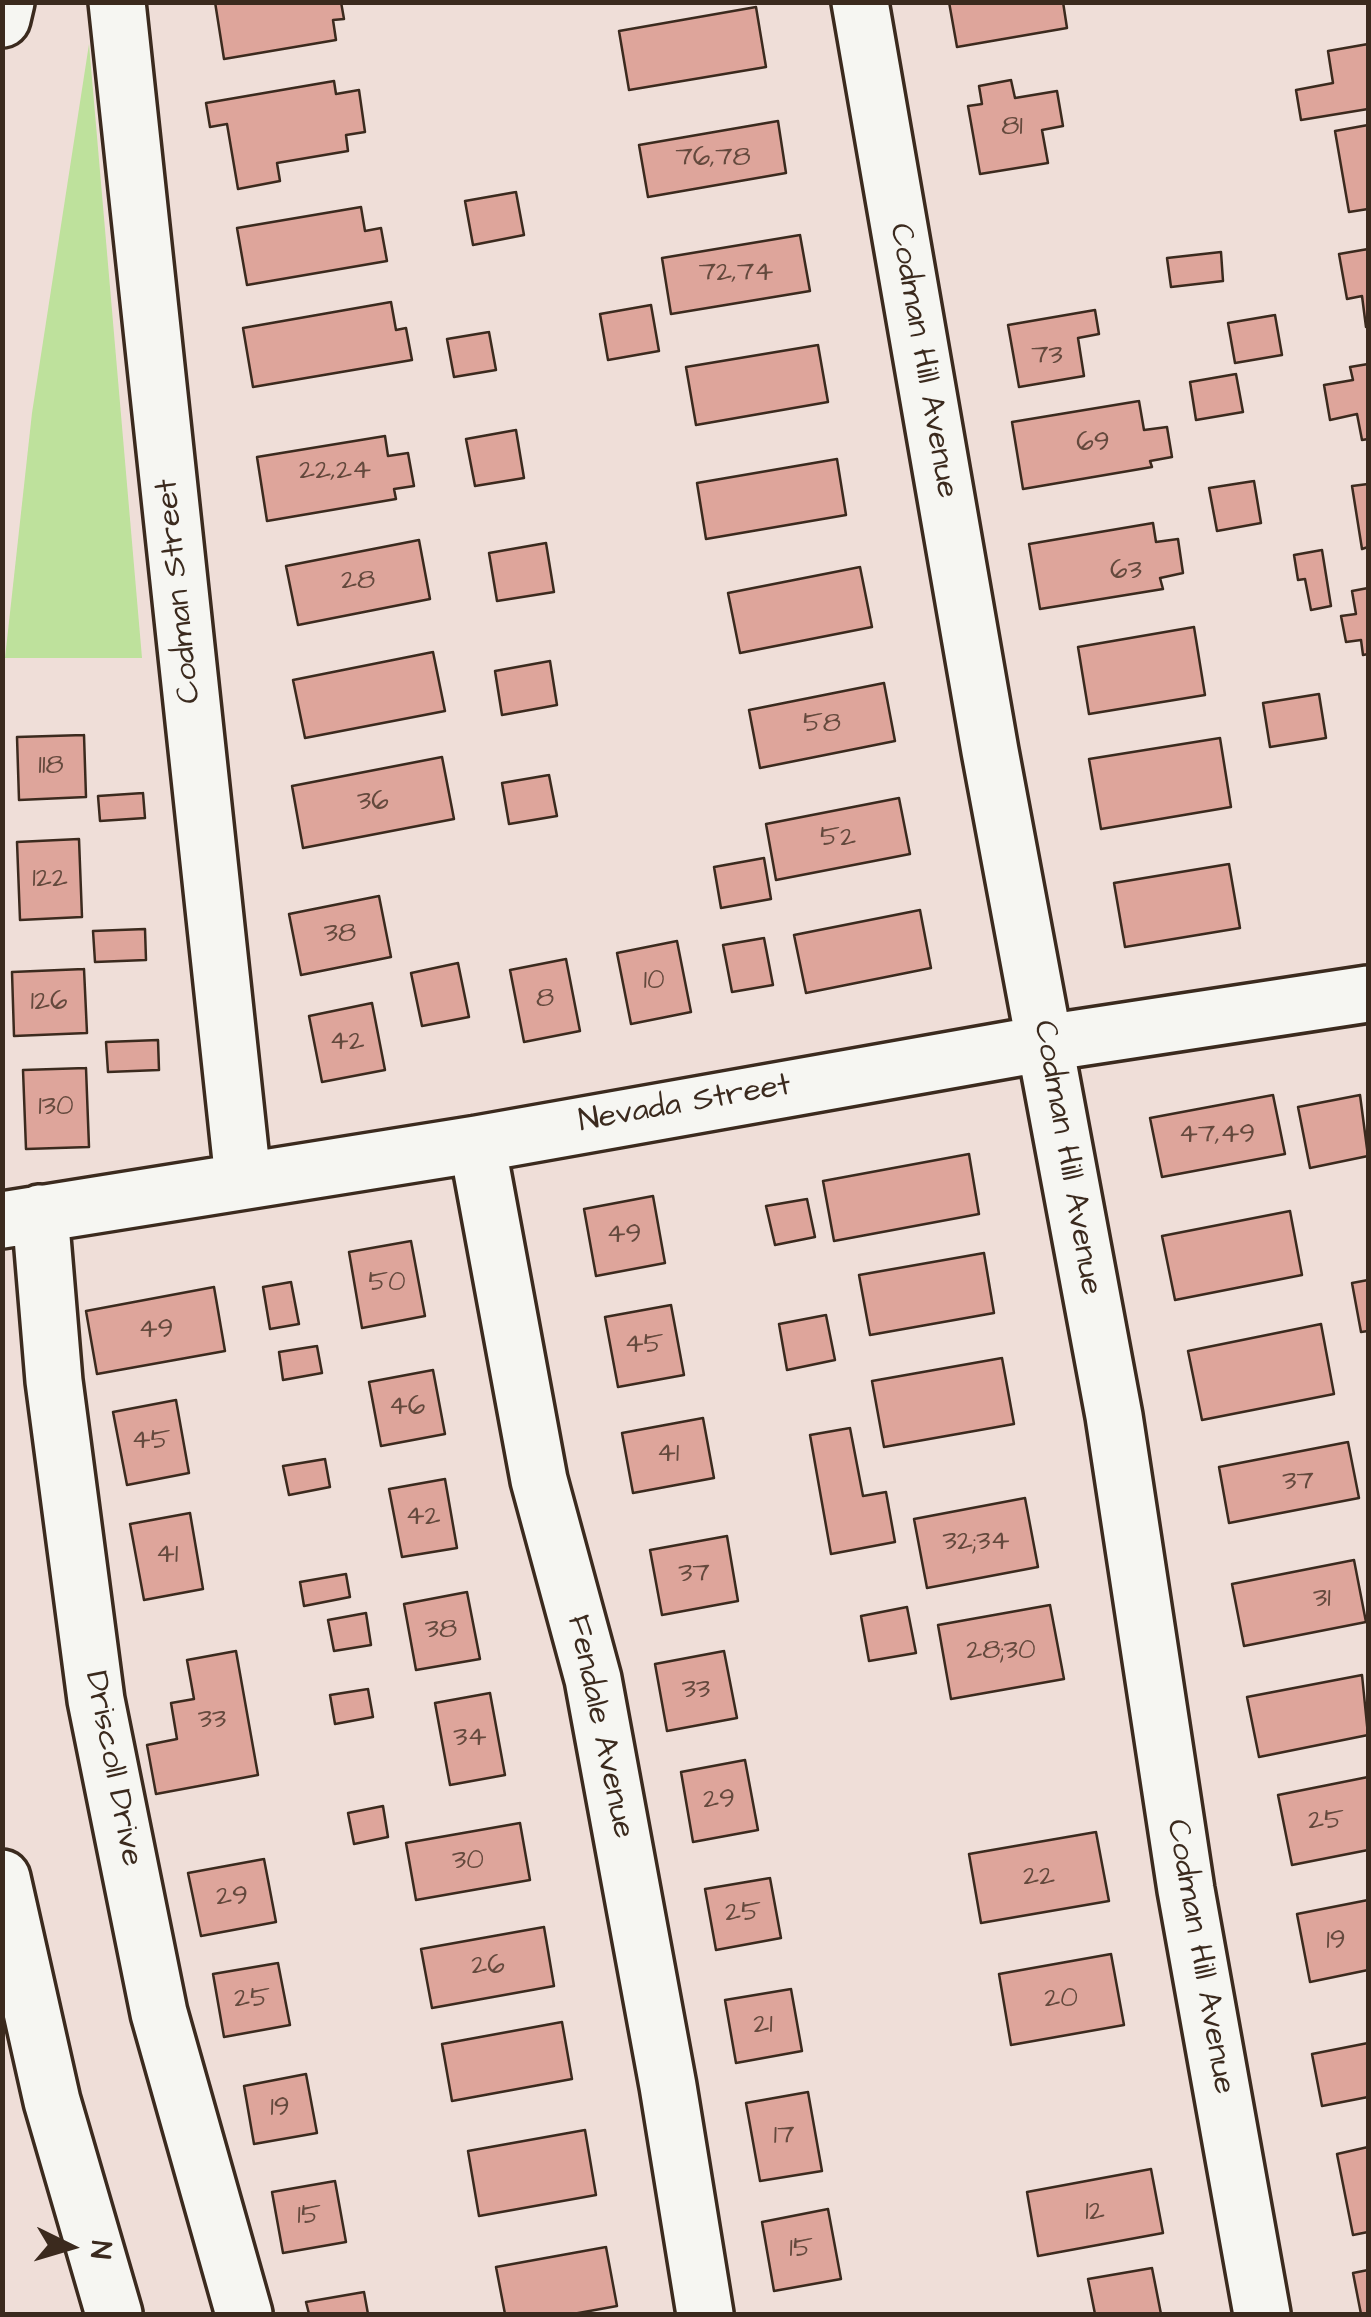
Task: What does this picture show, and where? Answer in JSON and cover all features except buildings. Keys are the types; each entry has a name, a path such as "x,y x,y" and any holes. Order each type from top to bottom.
{"main road":[{"path":"2,18 6,2"},
{"name":"Codman Street","path":"117,2 243,1179"},
{"name":"Codman Hill Avenue","path":"860,2 990,751 1114,1416 1186,1890 1262,2314"},
{"name":"Nevada Street","path":"21,1216 477,1144 1046,1043 1368,994"},
{"name":"Fendale Avenue","path":"477,1144 539,1480 593,1679 668,2086 704,2314"},
{"name":"Driscoll Drive","path":"21,1216 54,1381 96,1700 159,2013 244,2314"},
{"path":"2,1878 49,2087 114,2314"}],"green space":[{"path":"89,44 142,658 5,658 32,413"}]}
